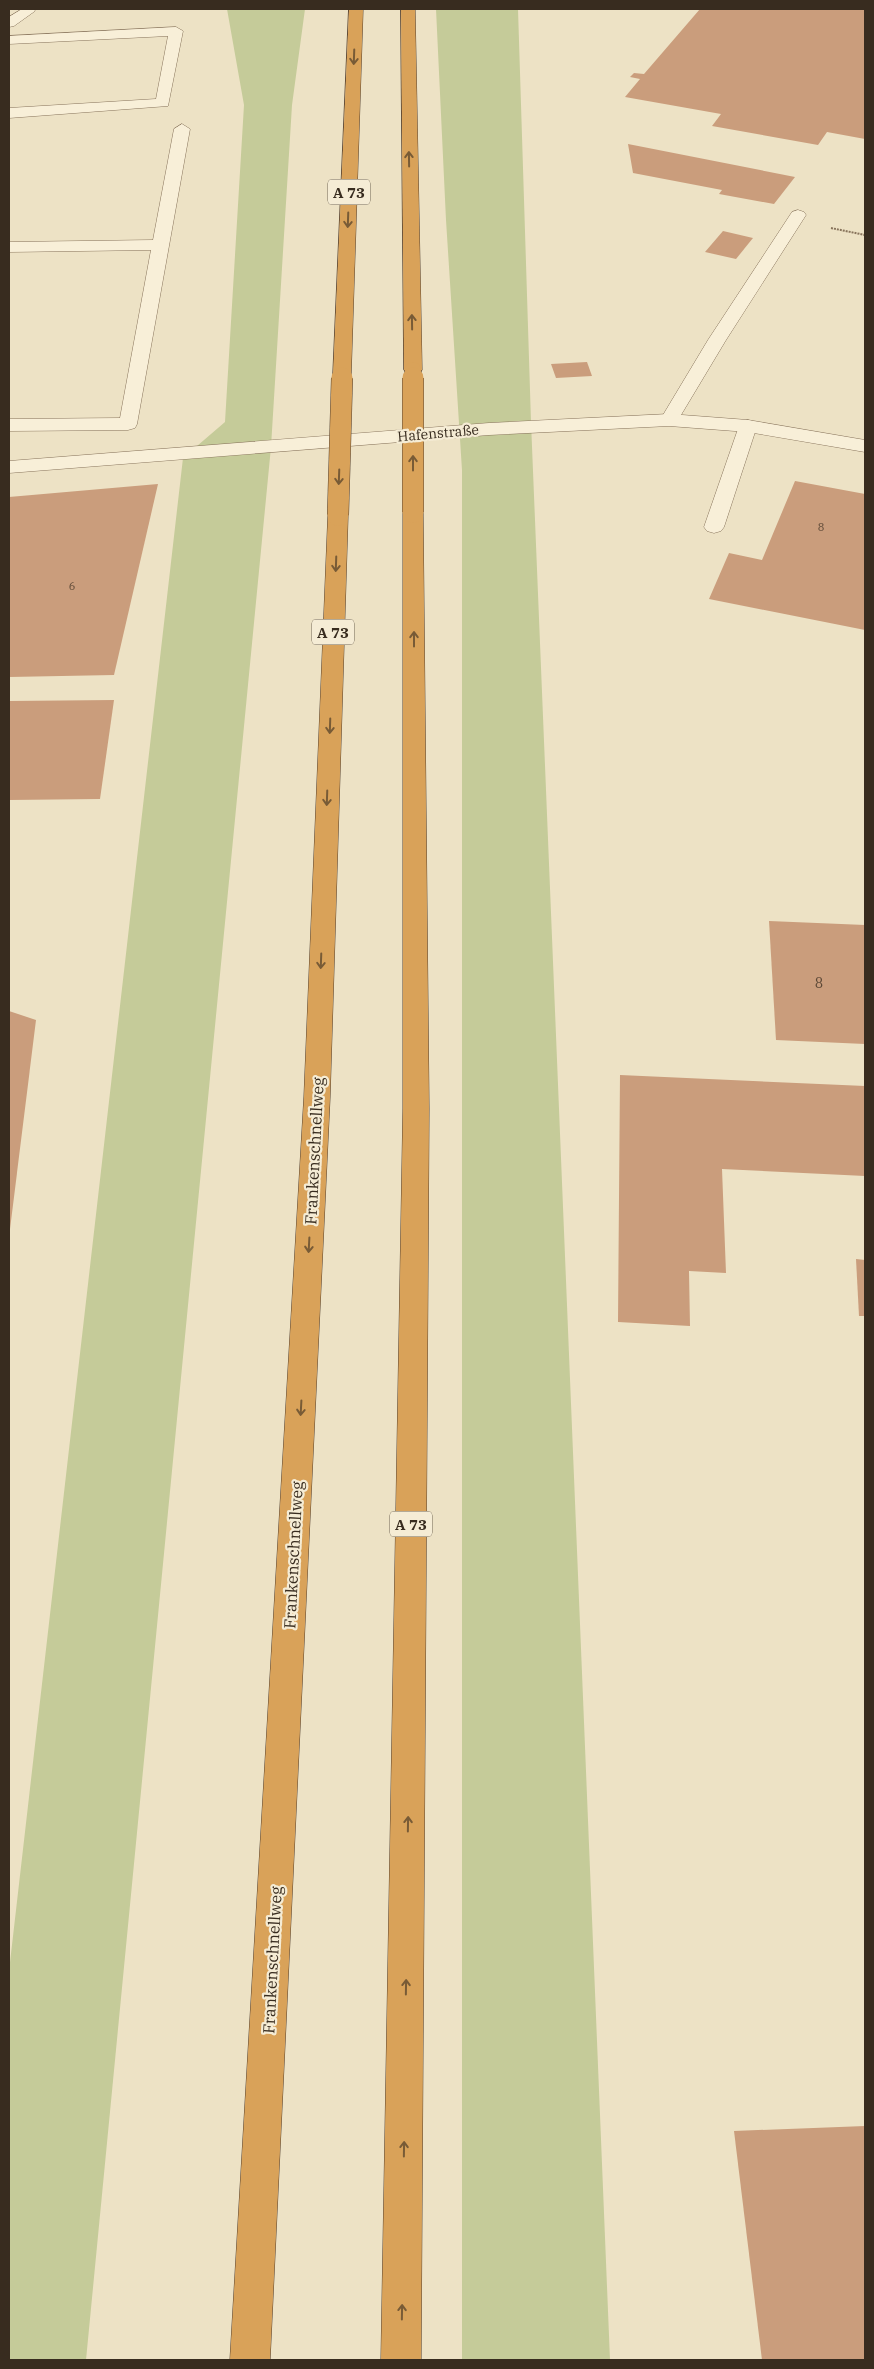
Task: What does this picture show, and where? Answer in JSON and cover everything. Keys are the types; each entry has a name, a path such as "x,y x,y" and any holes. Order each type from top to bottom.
{"highway":[{"name":"Frankenschnellweg","path":"250,2360 317,1097 356,9"},
{"name":"A 73","path":"401,2360 416,1118 413,370 408,9"}],"street":[{"path":"9,23 28,11"},
{"path":"9,40 176,30 163,103 9,113"},
{"path":"9,425 128,424 182,129"},
{"path":"669,420 717,340 798,215"},
{"path":"9,247 160,245"},
{"name":"Hafenstraße","path":"9,467 489,429 669,420 748,426 865,446"},
{"path":"714,527 748,426"}],"green space":[{"path":"227,9 305,9 292,105 271,447 86,2360 9,2360 9,1971 183,458 225,422 244,105"},
{"path":"436,9 518,9 531,422 610,2360 462,2360 462,470 446,220"}],"building":[{"path":"700,9 865,9 865,139 827,132 818,145 712,126 721,114 625,97 640,79 630,77 634,73 644,74"},
{"path":"628,144 795,177 774,204 719,194 722,190 633,173"},
{"path":"723,231 753,238 736,259 705,252"},
{"path":"587,362 592,376 556,378 551,364"},
{"path":"795,481 865,494 865,630 709,599 729,553 762,560"},
{"path":"158,484 114,675 9,677 9,497"},
{"path":"114,700 100,799 9,800 9,701"},
{"path":"769,921 865,925 865,1044 776,1040"},
{"path":"9,1011 36,1020 10,1229 9,1229"},
{"path":"620,1075 865,1086 865,1176 722,1169 726,1273 689,1271 690,1326 618,1322"},
{"path":"856,1259 865,1260 865,1316 859,1316"},
{"path":"865,2126 865,2360 762,2360 734,2131"}]}
